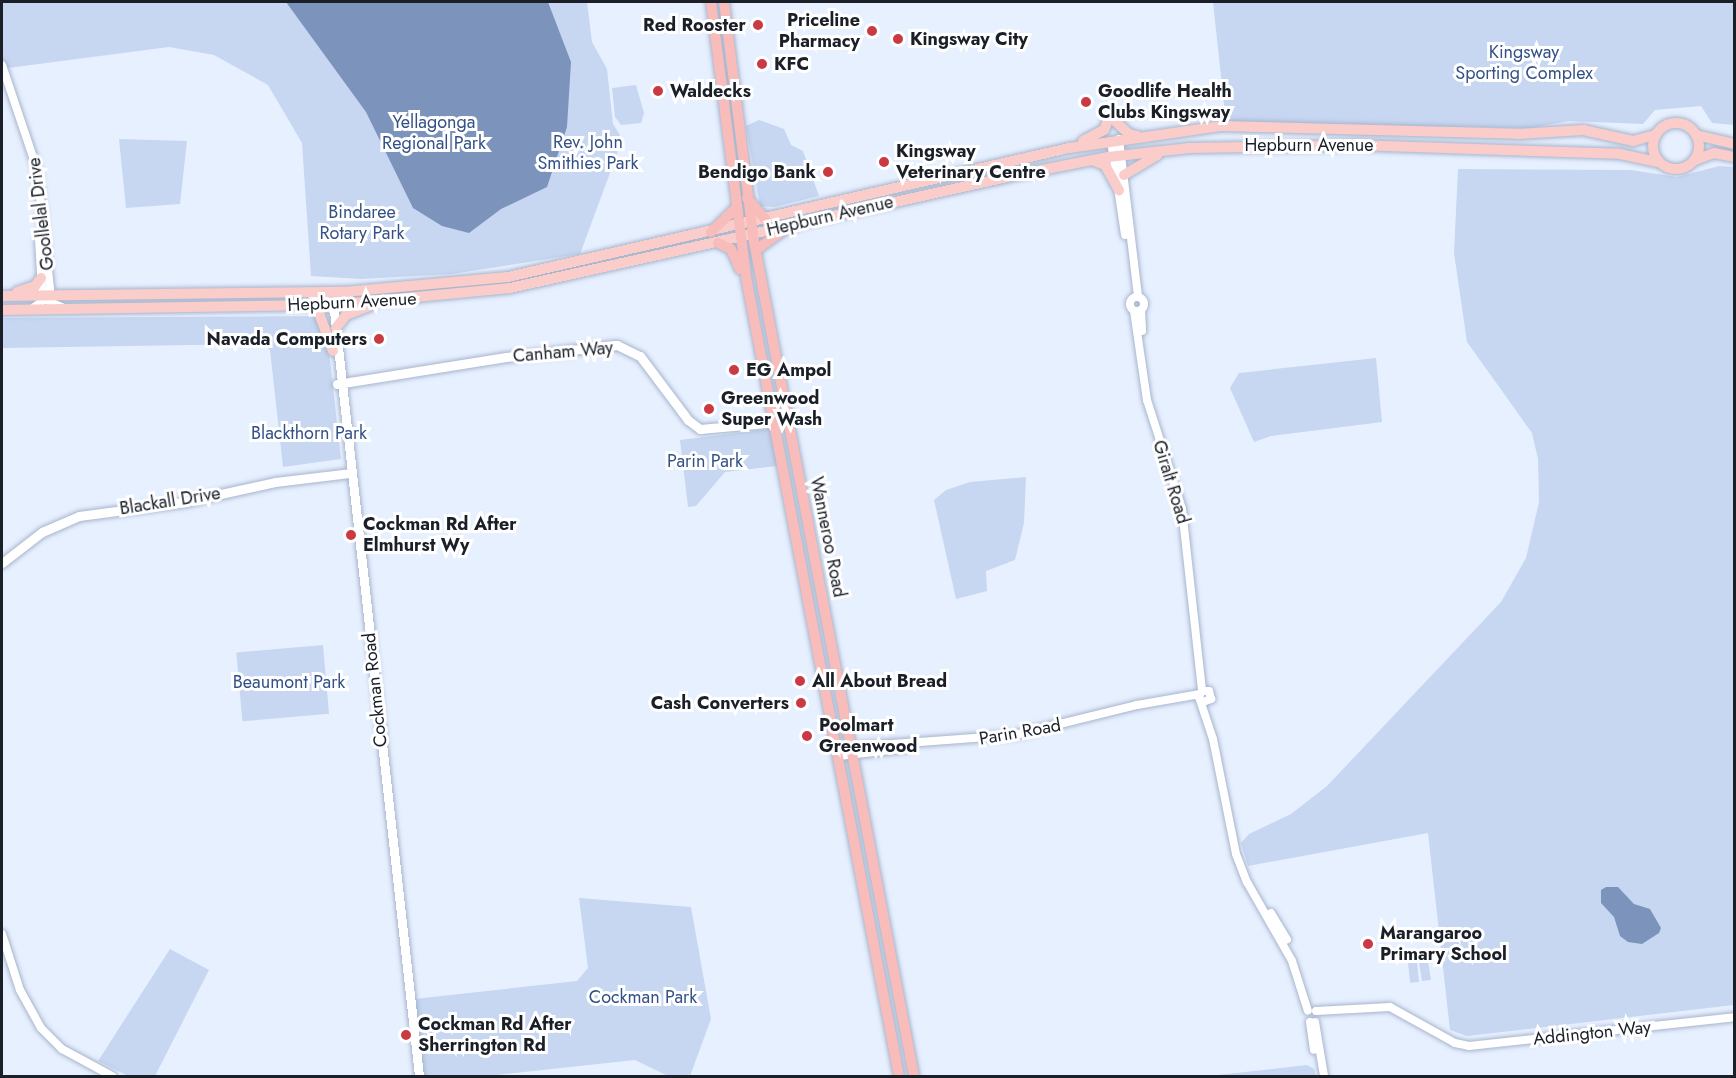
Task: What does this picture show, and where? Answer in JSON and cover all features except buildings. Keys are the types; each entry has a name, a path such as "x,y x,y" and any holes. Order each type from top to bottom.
{"highway":[{"name":"Wanneroo Road","path":"711,2 735,209 746,277 899,1077"},
{"path":"716,2 721,38 717,48"},
{"name":"Wanneroo Road","path":"724,2 752,228 914,1077"},
{"path":"728,145 734,143 732,125 736,113"},
{"path":"747,198 765,219"},
{"path":"711,232 735,209"},
{"path":"756,250 782,231 801,223"},
{"path":"718,243 731,249 746,277"}],"main road":[{"path":"1069,148 1101,132 1111,120 1129,134 1142,136"},
{"path":"1734,144 1696,135 1677,123 1661,128 1656,135 1654,154 1659,162 1680,169 1714,153 1734,157"},
{"name":"Hepburn Avenue","path":"752,228 765,219 1069,148 1142,136 1257,125 1508,134 1583,130 1633,141 1656,135"},
{"path":"1695,160 1699,149 1696,135"},
{"name":"Hepburn Avenue","path":"2,296 344,292 508,277 711,232 801,223 1092,160 1168,150 1314,144 1620,154 1659,162"},
{"path":"1124,175 1136,165 1168,150"},
{"path":"1092,160 1105,165 1119,190"},
{"name":"Hepburn Avenue","path":"2,310 316,305 379,302 510,288 718,243 739,231"},
{"path":"2,296 27,290 41,278"},
{"path":"309,293 331,304 344,292"},
{"path":"336,328 346,315 379,302"},
{"name":"Cockman Road","path":"331,304 336,328 339,381 419,1077"},
{"name":"Cockman Road","path":"331,304 333,351 339,381"},
{"path":"316,305 333,351"},
{"name":"Canham Way","path":"339,381 506,357 617,345 640,356 688,420 700,429 788,418"},
{"name":"Cockman Road","path":"349,470 414,1077"},
{"name":"Blackall Drive","path":"2,557 36,531 81,511 349,470"},
{"name":"Blackall Drive","path":"2,563 42,532 80,516 184,502 275,482 349,470"}],"street":[{"name":"Goollelal Drive","path":"2,65 36,161 50,289 47,297 31,309"},
{"name":"Goollelal Drive","path":"2,77 32,167 41,278 47,297 54,304 67,309"},
{"path":"1115,140 1124,175 1136,297"},
{"path":"1118,156 1119,190 1136,297"},
{"name":"Giralt Road","path":"1136,297 1144,302 1137,311 1151,398 1188,512 1204,696 1236,854 1246,882 1292,961 1313,1010 1305,1017 1314,1022"},
{"name":"Parin Road","path":"838,752 853,749 1012,740 1204,696"},
{"path":"2,934 20,990 41,1028 62,1049 112,1077"},
{"path":"2,949 16,992 38,1033 59,1053 100,1077"},
{"name":"Addington Way","path":"1313,1010 1334,1012 1389,1007 1451,1039 1478,1041 1734,1015"},
{"name":"Addington Way","path":"1314,1022 1334,1012"},
{"path":"1314,1022 1319,1077"},
{"path":"1314,1022 1324,1077"}],"green space":[{"name":"Yellagonga Regional Park","path":"2,2 587,2 592,42 607,69 613,124 620,135 617,154 580,254 452,274 361,279 311,276 302,143 268,85 214,55 169,47 8,68 2,63"},
{"name":"Kingsway Sporting Complex","path":"1213,2 1734,2 1734,125 1712,123 1701,106 1655,110 1643,124 1569,121 1530,128 1226,123"},
{"path":"636,85 644,113 641,123 621,125 615,117 612,88"},
{"path":"759,120 784,129 791,145 803,151 819,196 774,207 760,206 746,126"},
{"path":"119,139 187,141 180,204 126,208"},
{"path":"1719,166 1734,167 1734,1005 1467,1036 1450,1030 1428,833 1248,866 1241,843 1249,834 1291,814 1327,786 1501,602 1526,558 1539,502 1538,459 1532,433 1467,342 1454,253 1458,169 1631,170 1677,177"},
{"name":"Blackthorn Park","path":"325,316 341,459 283,467 270,350 263,344 2,348 2,318"},
{"path":"1376,358 1382,422 1271,436 1254,442 1230,388 1239,373"},
{"name":"Parin Park","path":"770,429 777,466 725,472 696,506 688,507 680,440"},
{"path":"1026,477 1024,523 1015,560 986,571 987,591 956,599 934,500 946,490 970,482"},
{"name":"Beaumont Park","path":"323,645 329,714 242,721 236,653"},
{"name":"Cockman Park","path":"579,898 691,907 711,1019 690,1076 668,1076 635,1060 488,1076 423,1076 414,999 577,981 588,968"},
{"path":"170,949 209,970 155,1076 128,1076 98,1061"},
{"path":"1428,961 1431,980 1422,981 1419,962"},
{"path":"1417,962 1419,982 1410,983 1408,963"},
{"path":"1307,1065 1314,1069 1316,1076 1209,1076"}],"shaded area":[{"path":"286,2 548,2 571,62 567,127 547,187 501,209 469,233 442,226 413,208 366,112"},
{"path":"1606,887 1618,887 1634,904 1650,909 1661,928 1659,933 1642,944 1628,942 1620,936 1614,917 1601,903 1601,890"}],"place":[{"name":"Red Rooster","path":"758,25"},
{"name":"Priceline Pharmacy","path":"872,31"},
{"name":"Kingsway City","path":"898,39"},
{"name":"KFC","path":"762,64"},
{"name":"Waldecks","path":"658,91"},
{"name":"Goodlife Health Clubs Kingsway","path":"1086,102"},
{"name":"Kingsway Veterinary Centre","path":"884,162"},
{"name":"Bendigo Bank","path":"828,172"},
{"name":"Navada Computers","path":"379,339"},
{"name":"EG Ampol","path":"734,370"},
{"name":"Greenwood Super Wash","path":"709,409"},
{"name":"Cockman Rd After Elmhurst Wy","path":"351,535"},
{"name":"All About Bread","path":"800,681"},
{"name":"Cash Converters","path":"801,703"},
{"name":"Poolmart Greenwood","path":"807,736"},
{"name":"Marangaroo Primary School","path":"1368,944"},
{"name":"Cockman Rd After Sherrington Rd","path":"406,1035"}],"park label":[{"name":"Rev. John Smithies Park","path":"588,153"},
{"name":"Bindaree Rotary Park","path":"362,223"}]}
